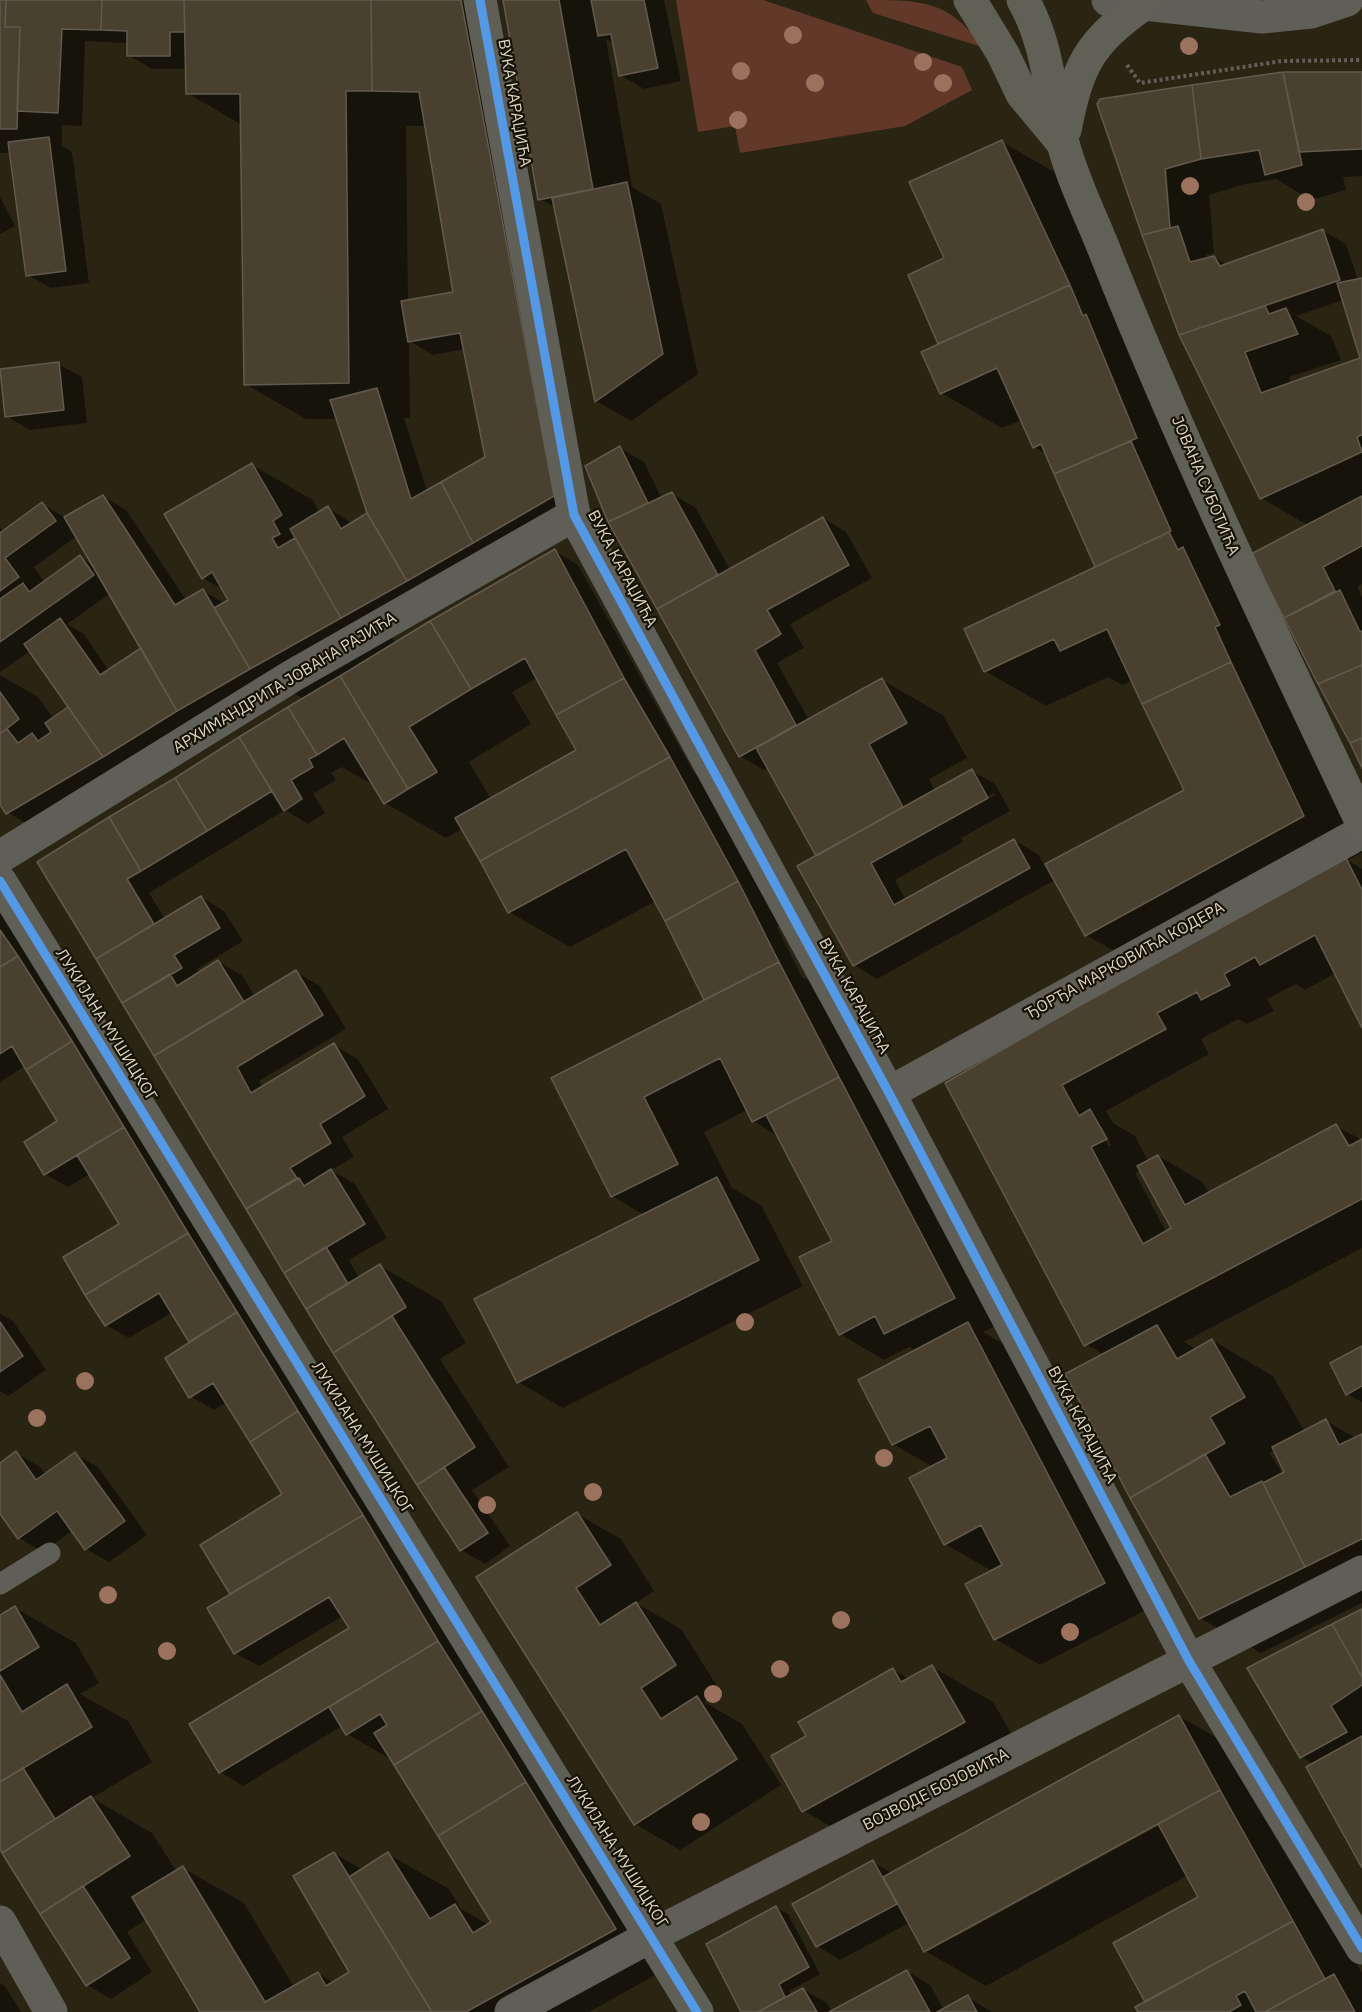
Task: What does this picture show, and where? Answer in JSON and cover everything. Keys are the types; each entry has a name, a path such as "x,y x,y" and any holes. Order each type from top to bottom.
{"main road":[{"name":"ЈОВАНА СУБОТИЋА","path":"970,0 1003,54 1022,94 1063,143"},
{"name":"ЈОВАНА СУБОТИЋА","path":"1023,0 1048,63 1063,143 1108,260 1226,538 1362,823"},
{"path":"1063,143 1071,98 1086,60 1100,38 1142,5"}],"street":[{"name":"ВУКА КАРАЏИЋА","path":"480,0 574,515 889,1093 1189,1661 1362,1948"},
{"path":"1108,0 1262,17 1311,12 1347,0"},
{"name":"АРХИМАНДРИТА ЈОВАНА РАЈИЋА","path":"0,857 292,676 574,515"},
{"name":"ЂОРЂА МАРКОВИЋА КОДЕРА","path":"889,1093 1362,832"},
{"name":"ЛУКИЈАНА МУШИЦКОГ","path":"0,881 697,2012"},
{"name":"ВОЈВОДЕ БОЈОВИЋА","path":"512,2012 651,1936 1362,1572"},
{"path":"0,1922 51,2012"}],"lane":[{"path":"0,1584 50,1553"}],"path":[{"path":"1124,60 1140,82 1282,61 1362,60"}],"shaded area":[{"path":"676,0 763,0 962,67 972,90 905,126 740,153 735,126 698,132"},
{"path":"866,0 918,2 945,11 970,31 982,47 873,13"}],"building":[{"path":"0,0 6,0 5,27 20,27 17,129 0,129"},
{"path":"6,0 102,0 101,30 62,29 58,113 17,111 20,27 5,27"},
{"path":"102,0 184,0 185,32 170,32 170,56 127,56 127,31 101,30"},
{"path":"184,0 371,0 372,91 346,91 349,383 244,385 240,94 186,94"},
{"path":"371,0 461,0 554,496 473,543 441,482 485,457 460,333 408,342 401,301 453,292 419,92 372,91"},
{"path":"503,0 559,0 593,189 538,200"},
{"path":"591,0 644,0 658,68 619,76 611,34 598,36"},
{"path":"1283,72 1362,72 1362,149 1299,152"},
{"path":"1283,72 1302,165 1265,175 1259,150 1201,159 1192,85"},
{"path":"1192,85 1201,159 1165,169 1170,228 1142,235 1097,104 1100,99"},
{"path":"49,137 66,271 26,276 8,142"},
{"path":"1002,140 1070,285 938,344 908,275 944,258 909,182"},
{"path":"627,182 663,354 595,402 552,198"},
{"path":"1178,226 1190,262 1214,256 1220,266 1323,229 1340,280 1179,335 1142,235"},
{"path":"1362,278 1362,435 1357,437 1362,452 1260,499 1179,335 1265,306 1269,314 1286,308 1298,334 1245,352 1261,393 1360,358 1337,283"},
{"path":"1070,285 1083,316 1086,314 1137,438 1054,474 1041,444 1033,448 997,368 940,394 921,352"},
{"path":"59,362 64,410 5,417 0,369"},
{"path":"377,388 411,499 441,482 473,543 407,581 367,513 330,400"},
{"path":"1131,441 1171,531 1095,567 1054,474"},
{"path":"620,446 648,503 608,522 585,466"},
{"path":"252,463 282,515 273,521 280,534 272,538 278,548 295,538 341,618 250,669 214,608 228,600 212,572 202,579 164,514"},
{"path":"672,492 718,575 657,609 608,522"},
{"path":"103,495 175,605 203,589 250,669 177,711 64,517"},
{"path":"1362,496 1362,546 1323,567 1335,591 1284,618 1251,554"},
{"path":"42,502 56,521 5,558 19,577 0,591 0,533"},
{"path":"328,506 341,529 367,513 407,581 341,618 290,529"},
{"path":"823,517 849,565 767,610 781,634 755,650 796,725 739,757 657,609"},
{"path":"1169,532 1178,550 1183,547 1220,625 1215,627 1231,662 1142,704 1107,629 1060,651 1054,639 984,672 964,629"},
{"path":"555,549 624,678 556,715 525,658 471,689 430,621"},
{"path":"80,555 94,575 0,642 0,599 23,583 29,592"},
{"path":"1340,590 1360,632 1362,631 1362,665 1318,684 1284,618"},
{"path":"60,618 100,675 141,648 177,711 103,757 24,644"},
{"path":"430,621 471,689 409,727 437,772 408,789 340,676"},
{"path":"1231,662 1304,816 1085,936 1045,864 1184,790 1142,704"},
{"path":"1362,665 1362,738 1350,743 1318,684"},
{"path":"340,676 408,789 384,804 344,738 317,755 288,707"},
{"path":"624,678 670,757 480,861 455,818 576,750 556,715"},
{"path":"882,678 907,723 869,744 903,807 816,856 756,748"},
{"path":"0,692 19,719 0,734"},
{"path":"68,707 103,757 6,814 0,805 0,734 7,729 18,743 32,733 38,741 51,732 45,723"},
{"path":"288,707 317,755 309,759 313,767 291,780 302,799 284,811 239,737"},
{"path":"239,737 272,791 207,831 175,778"},
{"path":"1362,738 1362,768 1350,743"},
{"path":"670,757 738,881 665,921 626,849 508,913 480,861"},
{"path":"972,769 988,798 871,863 894,905 1014,839 1030,868 853,966 797,866"},
{"path":"175,778 207,831 141,871 109,817"},
{"path":"109,817 141,871 127,879 154,924 96,959 37,862"},
{"path":"1346,858 1362,890 1362,1028 1315,935 1260,965 1255,957 1224,974 1230,985 1201,1000 1197,992 1157,1013 1166,1029 1062,1085 1079,1116 1090,1109 1107,1139 1091,1147 1143,1244 1171,1228 1137,1166 1158,1155 1185,1205 1336,1124 1349,1146 1362,1139 1362,1199 1084,1346 945,1083 1121,981"},
{"path":"738,881 779,962 704,1000 665,921"},
{"path":"201,896 220,928 174,955 182,968 122,1003 96,959"},
{"path":"0,930 18,956 0,967"},
{"path":"18,956 72,1041 26,1070 12,1046 0,1054 0,967"},
{"path":"218,960 244,1002 154,1056 122,1003 170,974 177,986"},
{"path":"779,962 839,1077 752,1122 720,1058 644,1097 678,1164 611,1197 551,1078"},
{"path":"296,970 323,1015 237,1067 251,1093 334,1043 365,1096 320,1124 331,1143 290,1168 297,1178 246,1209 154,1056"},
{"path":"72,1041 124,1127 44,1175 24,1142 57,1121 26,1070"},
{"path":"839,1077 955,1298 884,1334 875,1316 839,1335 799,1257 832,1241 766,1115"},
{"path":"124,1127 188,1233 85,1295 63,1257 119,1224 77,1155"},
{"path":"331,1169 365,1224 284,1273 246,1209 299,1178 304,1186"},
{"path":"717,1177 759,1260 517,1383 474,1299"},
{"path":"188,1233 237,1312 189,1342 159,1293 105,1326 85,1295"},
{"path":"326,1247 348,1284 306,1309 284,1273"},
{"path":"380,1264 406,1307 333,1353 306,1309"},
{"path":"237,1312 298,1411 250,1442 213,1383 189,1398 165,1358"},
{"path":"392,1316 475,1447 417,1485 333,1353"},
{"path":"0,1322 23,1356 0,1372"},
{"path":"968,1322 1105,1583 994,1640 965,1584 1002,1565 981,1525 944,1545 909,1478 947,1458 930,1426 892,1445 858,1380"},
{"path":"1157,1325 1177,1359 1212,1339 1245,1397 1210,1417 1225,1443 1130,1498 1065,1374"},
{"path":"1362,1346 1362,1386 1346,1395 1330,1363"},
{"path":"298,1411 363,1515 230,1594 200,1545 282,1494 250,1442"},
{"path":"1326,1419 1339,1445 1362,1434 1362,1539 1305,1567 1263,1483 1284,1472 1272,1447"},
{"path":"16,1451 36,1480 75,1452 125,1521 85,1550 57,1511 18,1539 0,1514 0,1463"},
{"path":"1205,1454 1230,1497 1262,1481 1305,1567 1199,1619 1130,1498"},
{"path":"444,1467 488,1533 460,1551 417,1485"},
{"path":"577,1512 611,1565 576,1588 600,1625 636,1602 676,1665 641,1688 661,1719 697,1696 737,1759 634,1825 476,1577"},
{"path":"363,1515 438,1641 219,1773 189,1724 349,1628 329,1597 234,1654 207,1608"},
{"path":"15,1606 39,1647 0,1671 0,1615"},
{"path":"1362,1609 1362,1677 1332,1624"},
{"path":"1332,1624 1362,1677 1362,1685 1331,1706 1347,1732 1300,1758 1247,1668"},
{"path":"438,1641 482,1711 394,1765 374,1733 387,1725 380,1714 346,1735 329,1707"},
{"path":"932,1665 965,1722 802,1812 771,1756 806,1736 798,1722 893,1668 901,1682"},
{"path":"0,1675 22,1712 67,1684 92,1727 0,1782"},
{"path":"482,1711 526,1782 438,1836 394,1765"},
{"path":"1179,1715 1220,1790 924,1952 883,1877"},
{"path":"1362,1736 1362,1868 1306,1767"},
{"path":"23,1768 55,1819 2,1853 0,1849 0,1782"},
{"path":"526,1782 616,1929 466,2012 432,2012 349,1877 388,1852 430,1919 455,1904 473,1933 491,1922 438,1836"},
{"path":"1220,1790 1293,1921 1145,2002 1113,1943 1198,1897 1158,1824"},
{"path":"91,1796 130,1856 40,1914 2,1853"},
{"path":"334,1852 432,2012 200,2012 132,1897 183,1866 265,2002 318,1972 326,1986 349,1972 293,1876"},
{"path":"873,1860 897,1904 816,1947 792,1904"},
{"path":"83,1886 130,1958 86,1986 40,1914"},
{"path":"776,1906 809,1967 779,1984 785,1997 758,2012 741,2012 706,1944"},
{"path":"1293,1921 1325,1979 1265,2012 1256,2012 1245,1991 1236,1996 1241,2005 1229,2012 1138,2012 1135,2007"},
{"path":"907,1970 930,2012 829,2012"},
{"path":"1334,1974 1355,2012 1265,2012 1325,1979"},
{"path":"803,1988 817,2012 758,2012"},
{"path":"968,1995 977,2012 937,2012"}],"cycle path":[{"path":"480,0 574,515 889,1093 1189,1661 1362,1948"},
{"path":"0,881 697,2012"}]}
